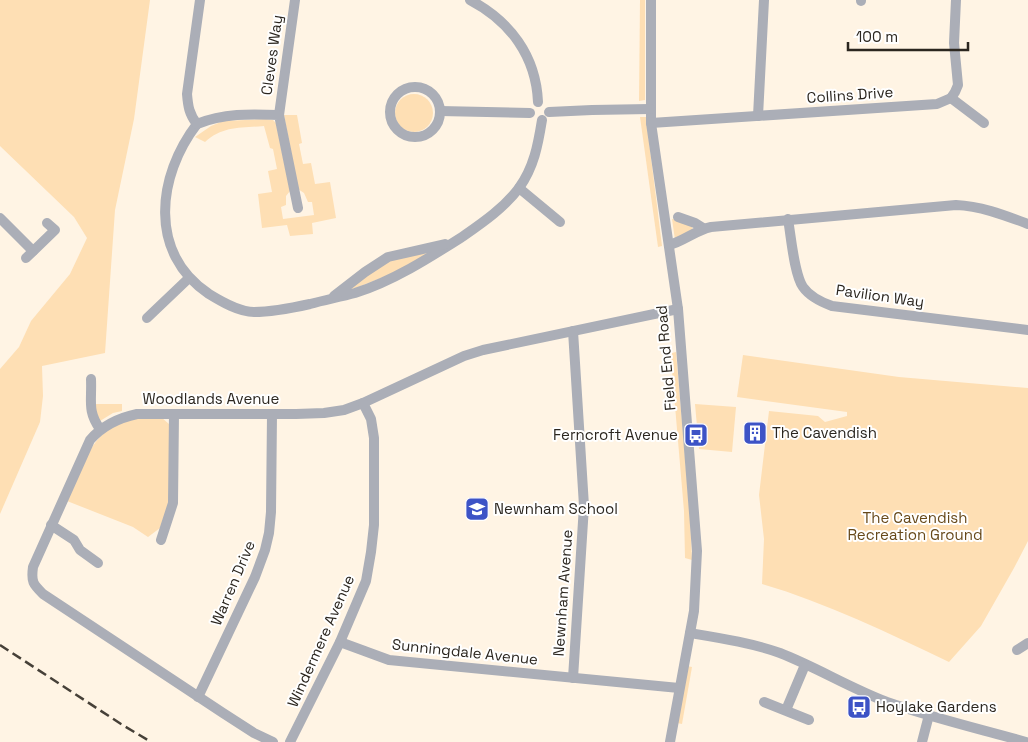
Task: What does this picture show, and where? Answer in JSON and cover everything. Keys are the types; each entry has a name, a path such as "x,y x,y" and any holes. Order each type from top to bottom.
{"street":[{"path":"197,124 188,108 187,94 200,0"},
{"name":"Cleves Way","path":"296,0 279,115 298,208"},
{"path":"470,0 485,3 512,31 534,70 538,87 538,102"},
{"name":"Field End Road","path":"651,0 651,123 678,309 697,551 696,588 690,634 670,742"},
{"path":"758,116 764,0"},
{"path":"956,0 954,43 958,85 951,98 984,123"},
{"path":"414,87 429,91 435,96 440,111 439,120 434,129 423,137 414,138 399,133 393,127 389,114 392,100 398,93 405,88 414,87"},
{"name":"Collins Drive","path":"651,123 937,104 951,98"},
{"path":"279,115 234,114 214,117 197,124 186,138 170,174 166,192 164,212 166,232 177,259 189,278 220,301 253,312 292,308 356,292 436,254 482,223 501,208 519,188 535,159 546,116 546,104 538,102 531,107 530,113 534,119 546,116 592,110 650,109"},
{"path":"440,111 530,113"},
{"path":"519,188 560,222"},
{"path":"669,245 682,241 703,228 956,204 970,205 1028,224"},
{"path":"678,217 703,228"},
{"path":"0,218 30,254 55,230 47,223"},
{"name":"Pavilion Way","path":"788,219 796,268 803,287 817,300 832,306 1028,330"},
{"path":"332,299 365,272 388,257 443,245 460,237"},
{"path":"147,318 189,278"},
{"name":"Woodlands Avenue","path":"274,742 254,733 198,697 44,594 34,585 33,567 90,440 100,429 111,422 137,414 324,413 344,410 483,350 678,309"},
{"name":"Newnham Avenue","path":"573,331 584,506 573,678"},
{"path":"92,379 91,411 93,419 100,429"},
{"name":"Windermere Avenue","path":"290,742 340,642 366,581 372,552 374,525 374,438 371,419 363,403"},
{"path":"161,540 173,503 174,414"},
{"name":"Warren Drive","path":"198,697 255,577 265,550 271,512 272,414"},
{"path":"51,525 74,540 80,550 98,563"},
{"path":"690,634 751,645 779,653 858,690 929,715 1010,740 1026,742"},
{"name":"Sunningdale Avenue","path":"340,642 389,660 680,688"},
{"path":"1017,650 1028,643"},
{"path":"786,710 805,664"},
{"path":"764,702 809,720"},
{"path":"922,742 929,715"}],"green space":[{"path":"0,0 150,0 134,119 115,210 105,353 42,366 43,396 40,422 0,514 0,369 19,347 31,321 70,274 87,238 74,217 0,146"},
{"path":"640,0 645,0 645,100 639,101"},
{"path":"414,94 427,100 433,113 427,126 414,132 401,126 395,113 401,100"},
{"path":"284,115 297,115 302,143 299,144 303,164 311,163 315,184 330,182 336,218 312,223 313,234 290,236 287,225 262,228 258,194 272,192 268,171 277,169 273,149 270,148 264,126 225,130 205,142 195,137 211,126 223,121 273,120 276,123 290,191 286,196 286,205 281,207 283,219 314,215 312,202 308,202 304,193 298,189"},
{"path":"640,117 646,117 662,246 658,247"},
{"path":"672,219 692,227 693,230 675,240"},
{"path":"430,252 401,270 348,291 365,276 387,261"},
{"path":"676,352 692,560 685,558 684,511 671,359 672,353"},
{"name":"The Cavendish Recreation Ground","path":"743,355 899,377 1028,388 1028,541 981,626 949,662 834,609 762,584 764,539 759,495 769,411 818,416 825,422 847,416 847,412 737,397"},
{"path":"94,404 122,404 122,411 113,413 100,421 96,415"},
{"path":"695,404 736,407 732,452 699,449"},
{"path":"162,418 169,424 170,499 160,528 148,537 133,527 67,501 83,463 97,441 106,432 117,424 131,419"},
{"path":"687,666 692,667 682,724 677,723"}],"railway":[{"path":"0,645 151,742"}],"place":[{"name":"The Cavendish","path":"755,433"},
{"name":"Ferncroft Avenue","path":"696,435"},
{"name":"Newnham School","path":"477,509"},
{"name":"Hoylake Gardens","path":"859,707"}]}
